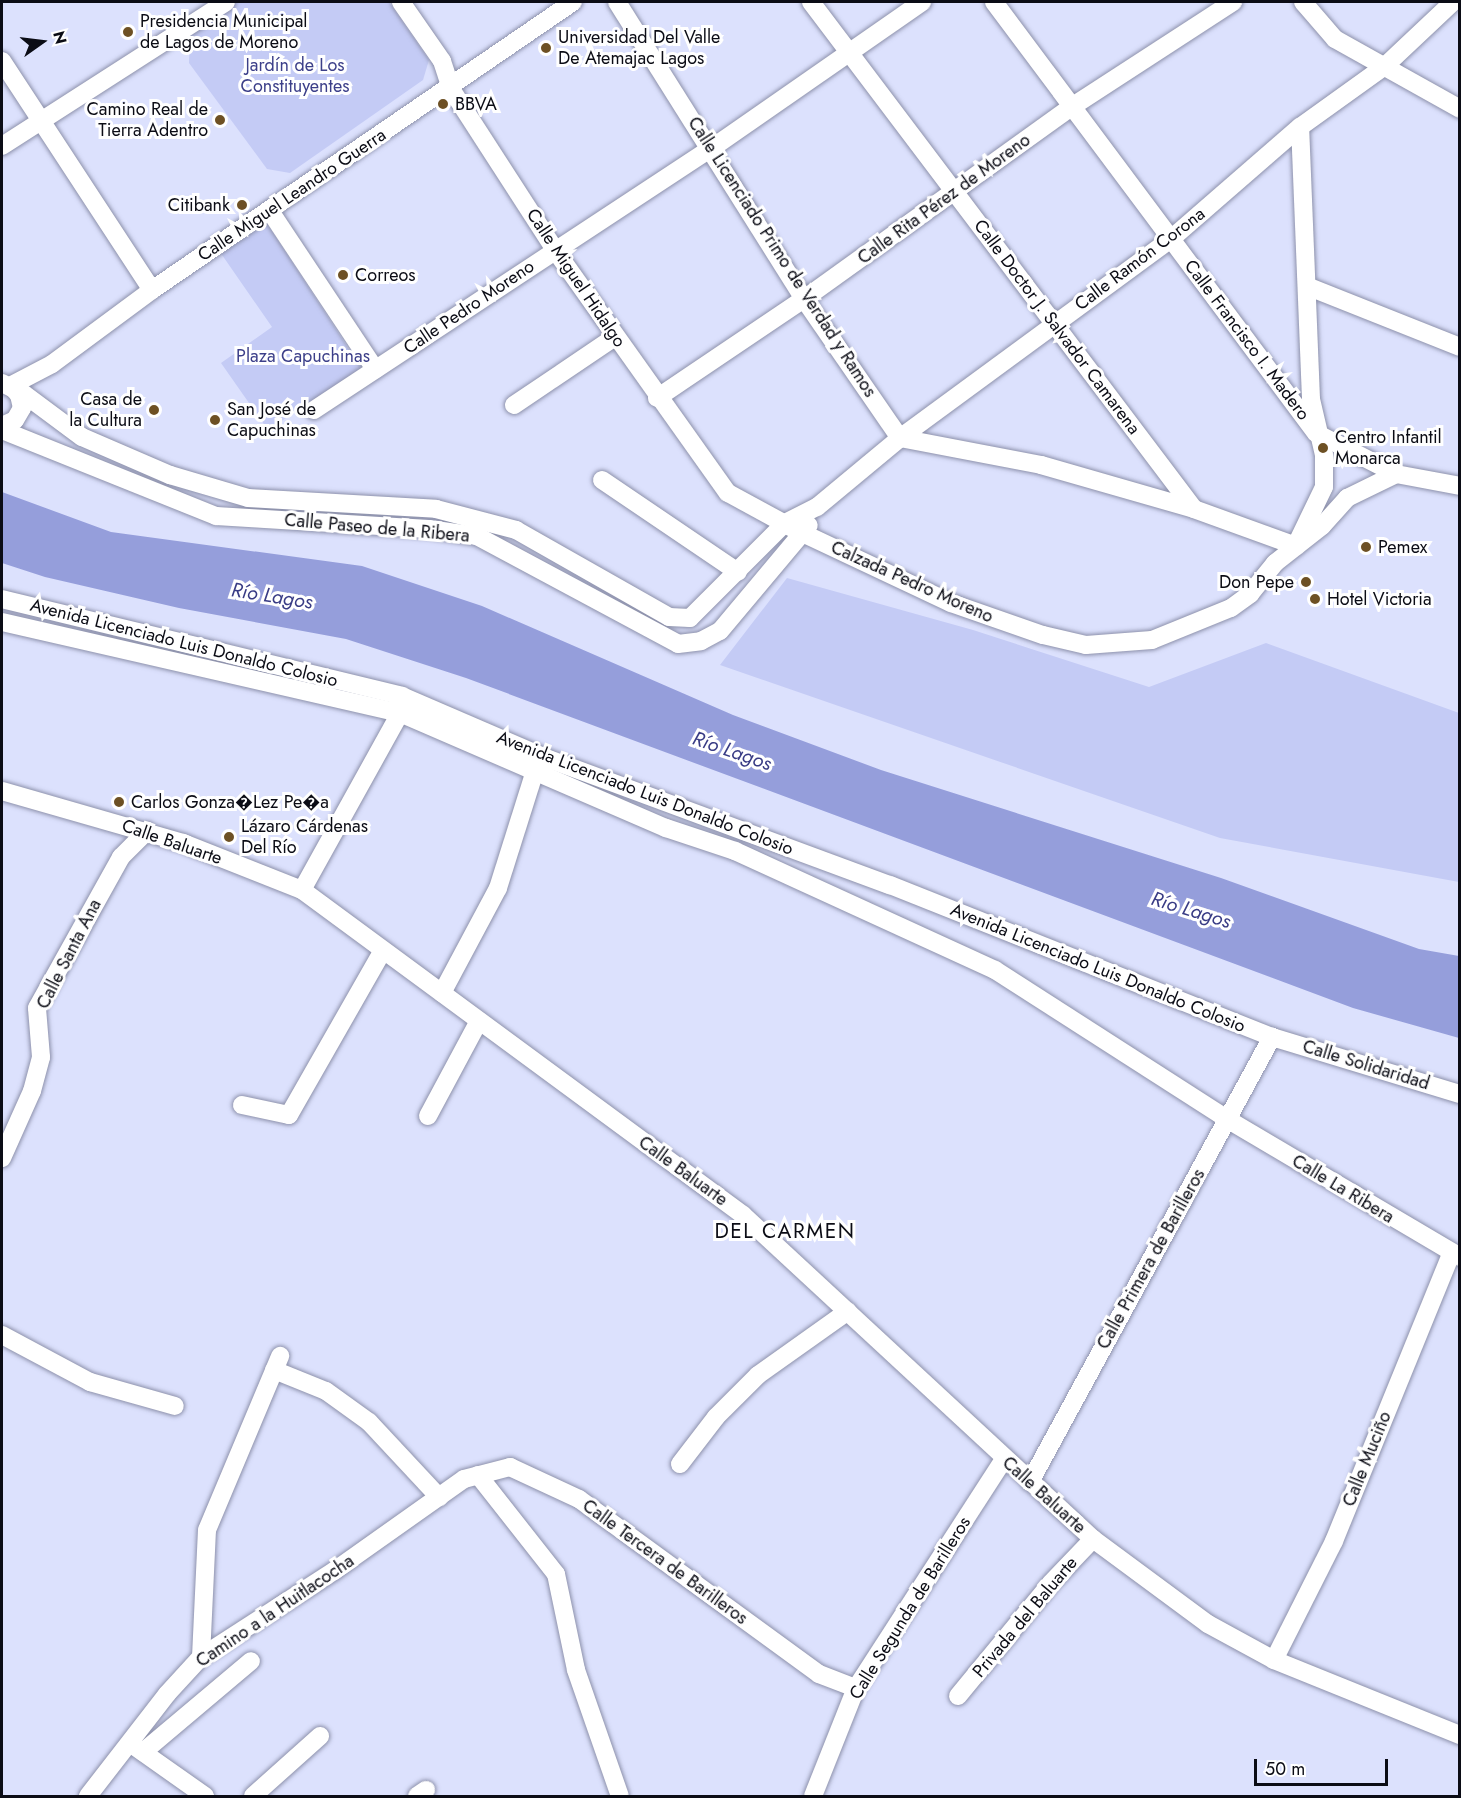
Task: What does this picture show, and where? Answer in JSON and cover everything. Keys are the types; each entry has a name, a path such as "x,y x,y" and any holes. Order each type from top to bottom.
{"street":[{"path":"2,146 226,2"},
{"name":"Calle Miguel Hidalgo","path":"401,2 442,61 451,89 555,250 657,398 728,493 785,524"},
{"name":"Calle Miguel Leandro Guerra","path":"4,385 52,364 152,290 451,89 573,2"},
{"name":"Calle Licenciado Primo de Verdad y Ramos","path":"617,2 712,148 804,299 900,438"},
{"name":"Calle Doctor J. Salvador Camarena","path":"811,2 1194,509"},
{"name":"Calle Pedro Moreno","path":"314,410 712,148 922,2"},
{"name":"Calle Francisco I. Madero","path":"994,2 1316,433 1396,474 1460,486"},
{"name":"Calle Rita Pérez de Moreno","path":"657,398 804,299 1072,106 1233,2"},
{"path":"1304,2 1335,39 1460,110"},
{"name":"Calle Ramón Corona","path":"785,524 817,507 900,438 1171,239 1300,127 1385,66 1453,2"},
{"path":"2,61 152,290"},
{"path":"1296,546 1324,487 1324,454 1316,433 1311,399 1309,287 1300,127"},
{"path":"270,211 375,369"},
{"path":"1309,287 1460,348"},
{"path":"514,405 615,337"},
{"path":"2,428 15,420 22,408 19,395 4,385"},
{"name":"Calle Paseo de la Ribera","path":"4,385 82,437 170,475 248,498 436,509 516,530 669,617 690,618 785,524"},
{"name":"Calle Paseo de la Ribera","path":"2,428 216,516 429,529 477,537 678,644 701,641 720,631 805,534"},
{"path":"900,438 1041,465 1194,509 1296,546"},
{"path":"1296,546 1322,526 1347,498 1396,474"},
{"path":"602,480 738,572"},
{"name":"Calle Ramón Corona","path":"805,534 817,507"},
{"name":"Calzada Pedro Moreno","path":"785,524 951,603 1042,636 1086,645 1152,640 1231,608 1296,546"},
{"name":"Avenida Licenciado Luis Donaldo Colosio","path":"2,599 401,705 891,885 1272,1037"},
{"name":"Avenida Licenciado Luis Donaldo Colosio","path":"2,622 401,705 534,774 666,828 735,851 995,970 1227,1119"},
{"path":"302,890 401,705"},
{"path":"442,993 498,888 534,774"},
{"name":"Calle Baluarte","path":"2,791 147,831 302,890 382,952 442,993 742,1215 1093,1539 1208,1624 1274,1660 1460,1735"},
{"name":"Calle Santa Ana","path":"2,1158 32,1091 41,1058 37,1008 121,857 147,831"},
{"path":"242,1105 289,1115 382,952"},
{"path":"428,1116 479,1021"},
{"name":"Calle Solidaridad","path":"1272,1037 1460,1094"},
{"name":"Calle Primera de Barilleros","path":"1030,1482 1272,1037"},
{"name":"Calle La Ribera","path":"1227,1119 1455,1256"},
{"name":"Calle Muciño","path":"1274,1660 1334,1541 1455,1256"},
{"path":"680,1464 716,1417 758,1375 848,1311"},
{"path":"2,1335 90,1382 175,1406"},
{"path":"201,1657 207,1530 277,1363 326,1391 369,1422 439,1497"},
{"name":"Calle Segunda de Barilleros","path":"814,1796 856,1688 1004,1459"},
{"name":"Calle Tercera de Barilleros","path":"471,1477 510,1467 579,1499 819,1674 856,1688"},
{"path":"471,1477 556,1574 576,1670 620,1797"},
{"name":"Camino a la Huitlacocha","path":"88,1797 137,1747 166,1694 201,1657 334,1571 471,1477"},
{"name":"Privada del Baluarte","path":"958,1696 1051,1582 1093,1539"},
{"path":"194,1794 137,1747 251,1661"},
{"path":"253,1797 320,1736"}],"green space":[{"name":"Jardín de Los Constituyentes","path":"238,2 389,2 429,60 423,80 290,173 267,169 189,63 190,33"},
{"name":"Plaza Capuchinas","path":"266,222 361,368 268,430 221,363 272,327 220,252"},
{"path":"787,578 973,630 1149,687 1266,643 1459,713 1459,882 1220,838 720,665"}],"water":[{"name":"Río Lagos","path":"2,492 111,532 362,566 482,606 733,715 881,770 1221,878 1419,949 1459,956 1459,1038 1353,1008 466,678 346,639 179,608 45,577 2,563"}],"place":[{"name":"Presidencia Municipal de Lagos de Moreno","path":"128,32"},
{"name":"Universidad Del Valle De Atemajac Lagos","path":"546,48"},
{"name":"BBVA","path":"443,104"},
{"name":"Camino Real de Tierra Adentro","path":"220,120"},
{"name":"Citibank","path":"242,205"},
{"name":"Correos","path":"343,275"},
{"name":"Casa de la Cultura","path":"154,410"},
{"name":"San José de Capuchinas","path":"215,420"},
{"name":"Centro Infantil Monarca","path":"1323,448"},
{"name":"Pemex","path":"1366,547"},
{"name":"Don Pepe","path":"1306,582"},
{"name":"Hotel Victoria","path":"1315,599"},
{"name":"Carlos Gonza�Lez Pe�a","path":"119,802"},
{"name":"Lázaro Cárdenas Del Río","path":"229,837"}],"district":[{"name":"DEL CARMEN","path":"785,1231"}]}
